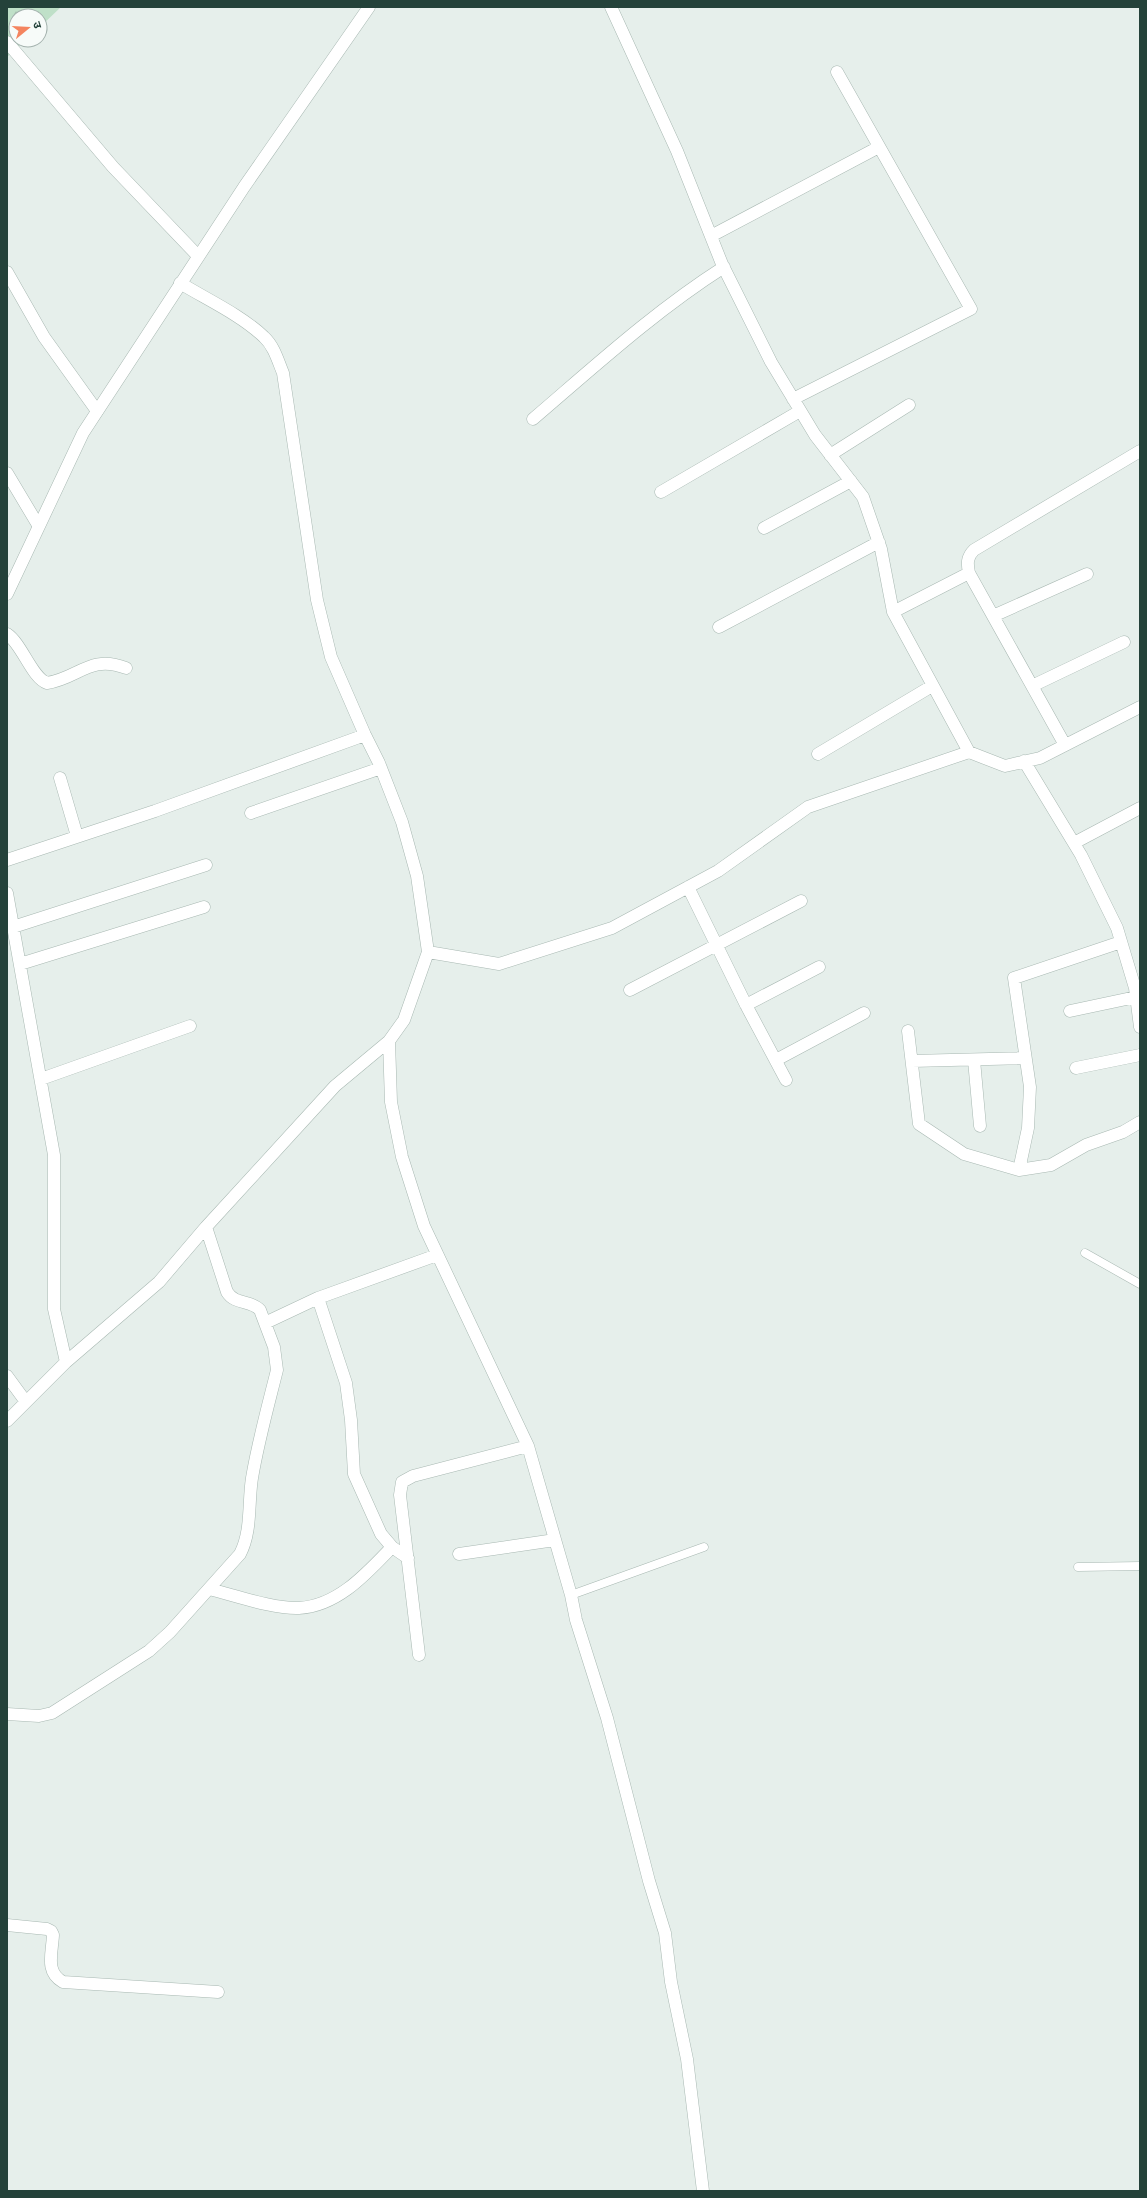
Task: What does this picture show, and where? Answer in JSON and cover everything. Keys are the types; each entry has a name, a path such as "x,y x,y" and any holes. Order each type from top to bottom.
{"street":[{"path":"7,594 38,525 83,433 198,256 370,7"},
{"path":"611,7 677,151 724,267 772,362 815,435 863,497 879,542 893,612 968,752"},
{"path":"7,42 114,167 198,256"},
{"path":"793,400 972,309 837,72"},
{"path":"711,236 879,147"},
{"path":"533,419 683,293 724,267"},
{"path":"7,272 44,337 97,411"},
{"path":"7,1421 66,1362 159,1282 206,1227 335,1086 389,1041 404,1020 428,952 417,876 402,822 381,768 331,657 324,632 317,600 283,373 275,353 265,338 180,283"},
{"path":"830,455 910,405"},
{"path":"661,492 800,411"},
{"path":"1065,745 969,573 967,564 968,556 974,550 1140,451"},
{"path":"7,473 38,525"},
{"path":"764,528 851,481"},
{"path":"719,627 879,542"},
{"path":"893,612 969,573"},
{"path":"993,616 1087,574"},
{"path":"7,634 18,644 44,682 52,682 101,662 114,663 126,668"},
{"path":"1032,686 1124,642"},
{"path":"818,754 932,686"},
{"path":"428,952 500,964 612,928 718,871 808,807 968,752 1005,766 1040,758 1140,708"},
{"path":"7,860 155,811 365,735"},
{"path":"1024,761 1074,843 1117,928 1136,997 1140,1027"},
{"path":"251,813 381,768"},
{"path":"60,778 77,836"},
{"path":"1074,843 1140,808"},
{"path":"13,927 206,865"},
{"path":"688,887 746,1005 786,1080"},
{"path":"7,893 42,1079 54,1155 54,1309 66,1362"},
{"path":"630,990 801,901"},
{"path":"20,964 204,906"},
{"path":"1019,1170 1028,1128 1030,1087 1014,978 1121,942"},
{"path":"746,1005 819,967"},
{"path":"1070,1011 1136,997"},
{"path":"776,1060 864,1013"},
{"path":"42,1079 190,1026"},
{"path":"908,1031 919,1124 964,1154 1019,1170 1051,1165 1086,1144 1123,1132 1140,1122"},
{"path":"389,1041 391,1102 402,1157 424,1226 528,1446 571,1595 576,1620 607,1718 649,1881 665,1933 671,1982 687,2059 703,2191"},
{"path":"1076,1068 1140,1056"},
{"path":"912,1061 1025,1058"},
{"path":"974,1060 980,1126"},
{"path":"7,1714 39,1716 52,1713 129,1666 149,1651 170,1632 240,1554 246,1539 256,1461 277,1370 274,1347 260,1310 256,1306 230,1297 224,1285 206,1227"},
{"path":"265,1323 318,1298 438,1255"},
{"path":"318,1298 346,1383 351,1420 354,1474 381,1534 392,1547 408,1558"},
{"path":"7,1376 26,1402"},
{"path":"419,1655 400,1494 402,1482 413,1476 528,1446"},
{"path":"459,1554 555,1540"},
{"path":"208,1589 284,1607 309,1607 350,1587 392,1547"},
{"path":"7,1925 47,1929 51,1931 53,1935 51,1971 55,1977 63,1982 218,1992"}],"lane":[{"path":"1085,1253 1140,1284"},
{"path":"571,1595 704,1547"},
{"path":"1078,1567 1140,1566"}],"green space":[{"path":"7,7 61,7 48,19 48,8 8,8 8,48 17,48 7,57"}]}
